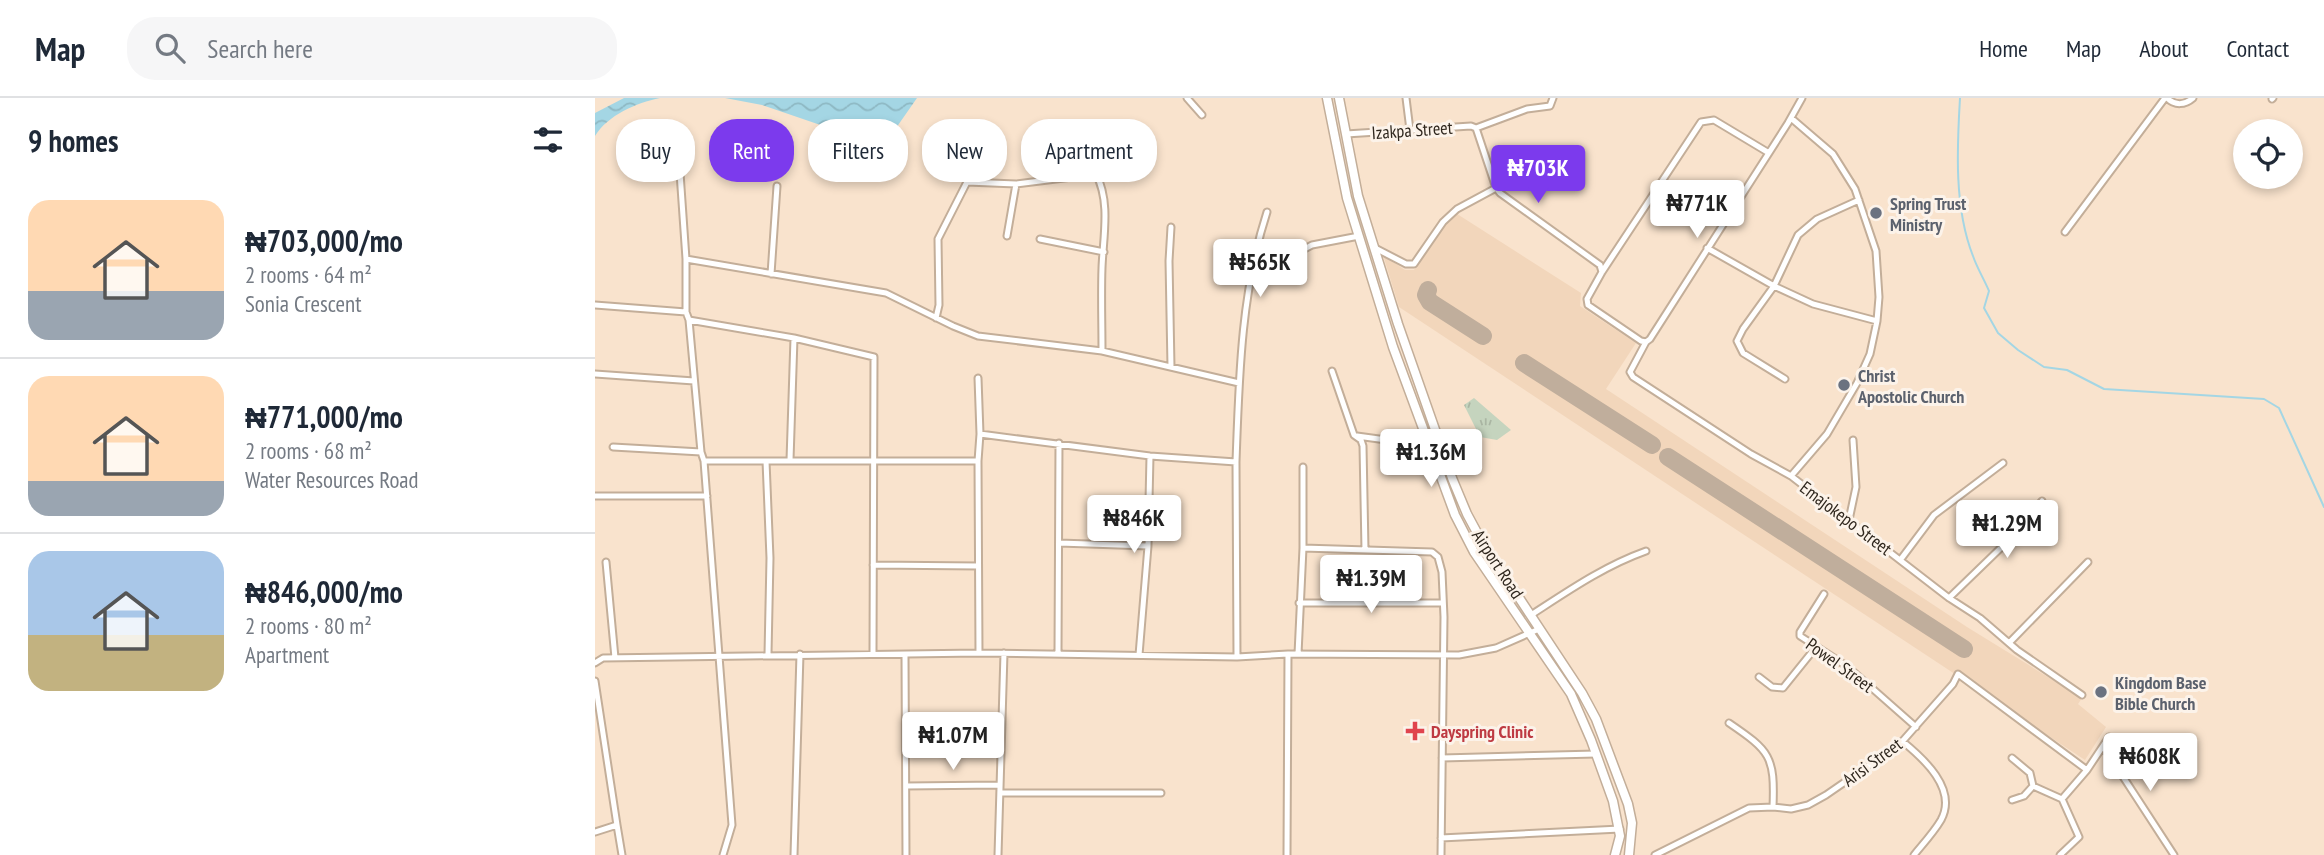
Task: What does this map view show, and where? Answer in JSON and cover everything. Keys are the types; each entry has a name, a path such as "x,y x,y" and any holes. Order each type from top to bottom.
{"main road":[{"name":"Airport Road","path":"1327,98 1347,198 1393,347 1455,515 1474,552 1571,694 1597,754 1613,801 1620,829 1615,855"},
{"name":"Airport Road","path":"1339,98 1358,196 1416,380 1467,514 1596,719 1628,804 1632,823 1629,855"},
{"path":"1407,384 1416,380"}],"street":[{"path":"1187,98 1202,115"},
{"path":"1406,98 1410,130"},
{"name":"Izakpa Street","path":"1346,134 1471,126 1476,128 1527,109 1550,106 1553,98"},
{"path":"1769,153 1714,120 1701,122 1602,272 1587,299 1588,305 1646,342 1769,153 1802,98"},
{"path":"2065,232 2166,98 2183,104 2193,98"},
{"path":"1791,118 1833,154 1855,189 1876,251 1879,297 1870,354 1827,434 1791,476"},
{"path":"1476,128 1496,188 1600,265 1602,272"},
{"path":"936,318 939,305 938,239 967,182 1016,184 1096,174 1103,194 1105,218 1102,351"},
{"path":"681,182 686,259 686,312 704,461 732,825 723,855"},
{"path":"1007,236 1016,184"},
{"path":"771,274 776,186"},
{"path":"1374,247 1406,264 1415,264 1443,222 1457,209 1496,188"},
{"path":"1785,379 1743,353 1737,341 1743,328 1774,286 1798,235 1817,219 1859,200"},
{"path":"1237,657 1236,462 1239,383 1251,277 1257,243 1268,212"},
{"path":"1171,228 1171,367"},
{"path":"1251,277 1312,245 1359,236"},
{"path":"1040,239 1104,252"},
{"path":"1707,248 1774,286 1813,304 1877,321"},
{"path":"686,259 886,293 978,336 1102,351 1239,383"},
{"path":"595,305 686,312"},
{"path":"689,320 794,338 874,357 873,654"},
{"path":"790,460 794,338"},
{"name":"Emajokepo Street","path":"1646,342 1629,372 1633,377 1751,454 1791,476 1949,598 1980,618 2017,650 2082,695"},
{"path":"1332,371 1354,435 1361,440 1363,446 1365,550"},
{"path":"595,374 694,382"},
{"path":"978,378 979,653"},
{"path":"980,434 1150,456 1236,462"},
{"path":"1354,435 1430,446"},
{"path":"1849,520 1856,487 1853,440"},
{"path":"1058,654 1059,443"},
{"path":"613,447 701,452"},
{"path":"1139,655 1148,546 1150,456"},
{"path":"704,461 978,461"},
{"path":"766,461 770,558 768,654"},
{"path":"1901,559 1934,515 2003,463"},
{"path":"1298,654 1303,548 1303,467"},
{"path":"595,496 707,496"},
{"path":"1949,598 2011,538 2042,501"},
{"path":"1059,543 1148,546"},
{"path":"1303,548 1432,552 1438,556 1442,572 1443,603 1441,855"},
{"path":"1531,615 1585,580 1624,559 1646,551"},
{"path":"606,562 615,658"},
{"path":"2010,642 2088,562"},
{"path":"873,565 978,566"},
{"name":"Powel Street","path":"1824,594 1800,636 1848,667 1916,727"},
{"path":"1299,603 1443,603"},
{"path":"595,663 603,657 719,654 1004,653 1237,657 1288,654 1459,655 1496,648 1539,629"},
{"path":"1759,677 1772,687 1783,688 1817,647"},
{"path":"998,855 1004,653"},
{"path":"794,855 800,654"},
{"path":"905,654 906,855"},
{"path":"1287,855 1288,654"},
{"name":"Arisi Street","path":"1655,855 1749,808 1791,809 1808,805 1826,795 1902,741 1953,684 1958,674 2087,770"},
{"path":"595,681 622,855"},
{"path":"1729,723 1766,751 1773,780 1773,807"},
{"path":"2062,799 2087,770 2109,737"},
{"path":"1902,741 1927,761 1938,777 1945,799 1941,821 1914,855"},
{"path":"2103,746 2174,855"},
{"path":"1442,758 1597,754"},
{"path":"2012,758 2031,774 2033,786"},
{"path":"906,786 1000,785"},
{"path":"2033,786 2062,799 2079,837 2060,855"},
{"path":"2012,800 2024,796 2033,786"},
{"path":"1000,793 1161,793"},
{"path":"595,832 617,825"},
{"path":"1441,838 1620,829"}],"shaded area":[{"path":"1454,212 1581,293 1580,306 1636,343 1606,389 1967,627 2082,698 2078,704 2106,727 2085,760 1399,307 1383,255 1405,270 1414,270"}],"green space":[{"path":"1474,398 1511,430 1497,440 1480,437 1464,405"}],"water":[{"path":"624,98 660,98 623,111 607,122 595,136 595,113"},
{"path":"725,98 917,98 902,119 808,121 762,105"}],"waterway":[{"path":"1960,98 1958,157 1963,218 1973,256 1989,291 1984,308 1998,333 2044,367 2067,370 2104,389 2264,399 2279,408 2324,507"}],"taxiway":[{"path":"1428,290 1426,295 1430,302 1483,336"},
{"path":"1524,363 1652,445"},
{"path":"1668,457 1964,649"}],"place":[{"name":"Spring Trust Ministry","path":"1876,213"},
{"name":"Christ Apostolic Church","path":"1844,385"},
{"name":"Kingdom Base Bible Church","path":"2101,692"},
{"name":"Dayspring Clinic","path":"1415,731"}]}
